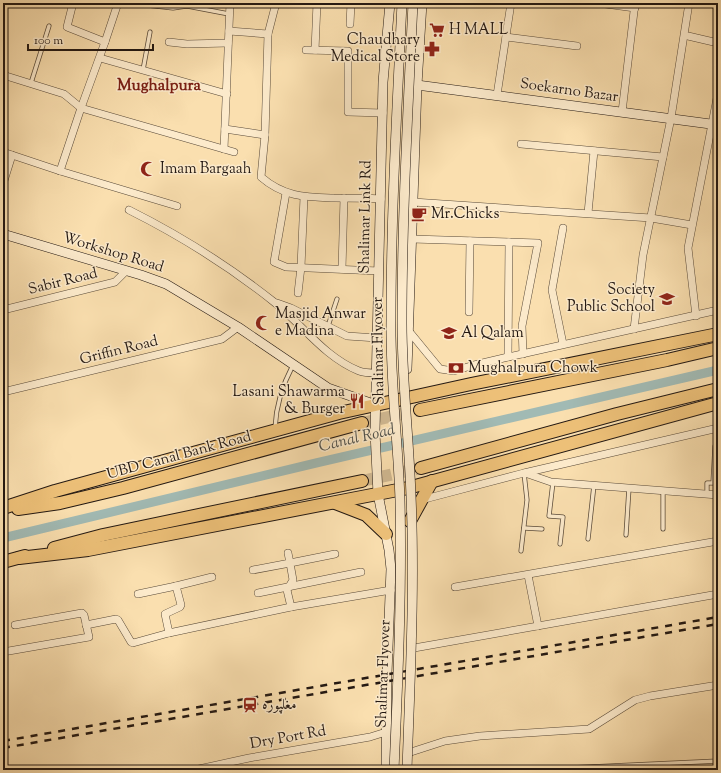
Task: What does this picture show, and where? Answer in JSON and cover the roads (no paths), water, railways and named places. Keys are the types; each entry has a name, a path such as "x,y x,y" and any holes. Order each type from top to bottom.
{"highway":[{"path":"3,508 55,491 339,413 718,334"},
{"path":"420,410 667,360 718,348"},
{"path":"421,468 618,414 718,389"},
{"path":"18,558 88,550 408,488 718,403"},
{"name":"UBD Canal Bank Road","path":"3,512 60,503 123,488 362,423"},
{"path":"3,562 103,535 362,481"},
{"path":"410,520 432,481"},
{"path":"334,502 366,515 386,534"}],"main road":[{"name":"Shalimar Link Rd","path":"386,770 387,669 391,569 378,494 375,432 383,82 390,3"},
{"name":"Shalimar Flyover","path":"394,770 401,547 400,498 393,396 390,321 402,3"},
{"name":"Shalimar Flyover","path":"407,770 412,546 411,496 402,326 403,250 413,3"},
{"path":"410,770 414,648 406,419 417,85 422,3"},
{"name":"Soekarno Bazar","path":"417,85 715,125"},
{"name":"Workshop Road","path":"3,234 166,284 238,327 293,366 328,388 376,405"},
{"path":"387,669 414,667"}],"street":[{"path":"73,3 67,28 106,42"},
{"path":"60,171 81,108 106,42 118,3"},
{"path":"224,149 230,3"},
{"path":"276,3 268,34 261,177 272,186 286,193 304,197 380,199"},
{"path":"315,50 317,3"},
{"path":"350,24 351,3"},
{"path":"497,95 511,3"},
{"path":"598,3 635,5 622,112"},
{"path":"634,328 643,255 663,157 689,3"},
{"path":"706,3 718,5"},
{"path":"229,31 268,34"},
{"path":"688,36 718,43"},
{"path":"506,38 577,46"},
{"path":"169,42 187,44 228,43"},
{"path":"306,50 347,51 348,112 383,114"},
{"path":"100,58 227,94"},
{"path":"3,75 64,94 81,108 234,152"},
{"path":"696,316 688,248 715,125 718,92"},
{"path":"225,129 264,135"},
{"path":"521,144 663,157"},
{"path":"588,213 594,151"},
{"path":"3,152 60,171 177,206"},
{"path":"3,184 12,155"},
{"path":"286,193 274,262 286,267 379,271"},
{"path":"298,293 301,267 304,197"},
{"path":"342,269 344,198"},
{"path":"413,202 651,218 692,225"},
{"path":"129,210 158,224 220,263 275,303 335,358 360,371 377,373"},
{"path":"562,228 552,290 563,344"},
{"path":"412,240 538,243 522,326 523,354"},
{"path":"469,312 470,241"},
{"path":"508,357 509,242"},
{"name":"Sabir Road","path":"3,310 114,282 126,271"},
{"path":"275,303 291,308 347,336 377,338"},
{"path":"408,330 440,369 454,371 563,344 718,310"},
{"name":"Griffin Road","path":"3,392 222,340 238,327"},
{"path":"454,371 458,387"},
{"path":"421,500 524,473 718,428"},
{"path":"524,473 553,482 718,495"},
{"path":"456,587 718,541"},
{"path":"288,553 293,580 288,588 291,606"},
{"path":"253,570 335,554"},
{"path":"258,593 361,572"},
{"path":"528,575 538,626"},
{"path":"138,594 212,577"},
{"path":"169,633 165,614 180,607 181,605 176,586"},
{"path":"86,625 116,619 133,643 169,633 291,606 391,590"},
{"path":"414,648 718,594"},
{"path":"3,652 89,637 84,615 82,613 15,625"},
{"path":"411,752 445,741 480,736 589,729 635,700 650,696 718,685"},
{"name":"Dry Port Rd","path":"194,770 249,758 370,737 386,732"}],"lane":[{"path":"146,3 146,5 173,8 187,6 229,14"},
{"path":"31,83 50,26"},
{"path":"143,70 150,32"},
{"path":"328,326 337,299"},
{"path":"275,431 276,418 282,392 293,366"},
{"path":"707,494 707,483 713,483 715,446"},
{"path":"521,551 527,500 524,473"},
{"path":"553,482 549,516 563,517 560,544"},
{"path":"588,539 594,485"},
{"path":"626,535 629,488"},
{"path":"663,491 663,529"},
{"path":"524,528 542,529"},
{"path":"524,770 718,761"}],"waterway":[{"name":"Canal Road","path":"3,538 316,463 718,370"}],"tunnel":[{"path":"362,423 420,410"},
{"path":"362,481 421,468"}],"railway":[{"path":"3,741 718,617"},
{"path":"3,748 718,624"}],"place":[{"name":"H MALL","path":"437,30"},
{"name":"Chaudhary Medical Store","path":"432,49"},
{"name":"Imam Bargaah","path":"148,169"},
{"name":"Mr.Chicks","path":"419,214"},
{"name":"Society Public School","path":"667,299"},
{"name":"Masjid Anwar e Madina","path":"263,323"},
{"name":"Al Qalam","path":"449,333"},
{"name":"Mughalpura Chowk","path":"456,368"},
{"name":"Lasani Shawarma & Burger","path":"357,401"},
{"name":"مغلپورہ","path":"250,705"}],"district":[{"name":"Mughalpura","path":"159,86"}]}
